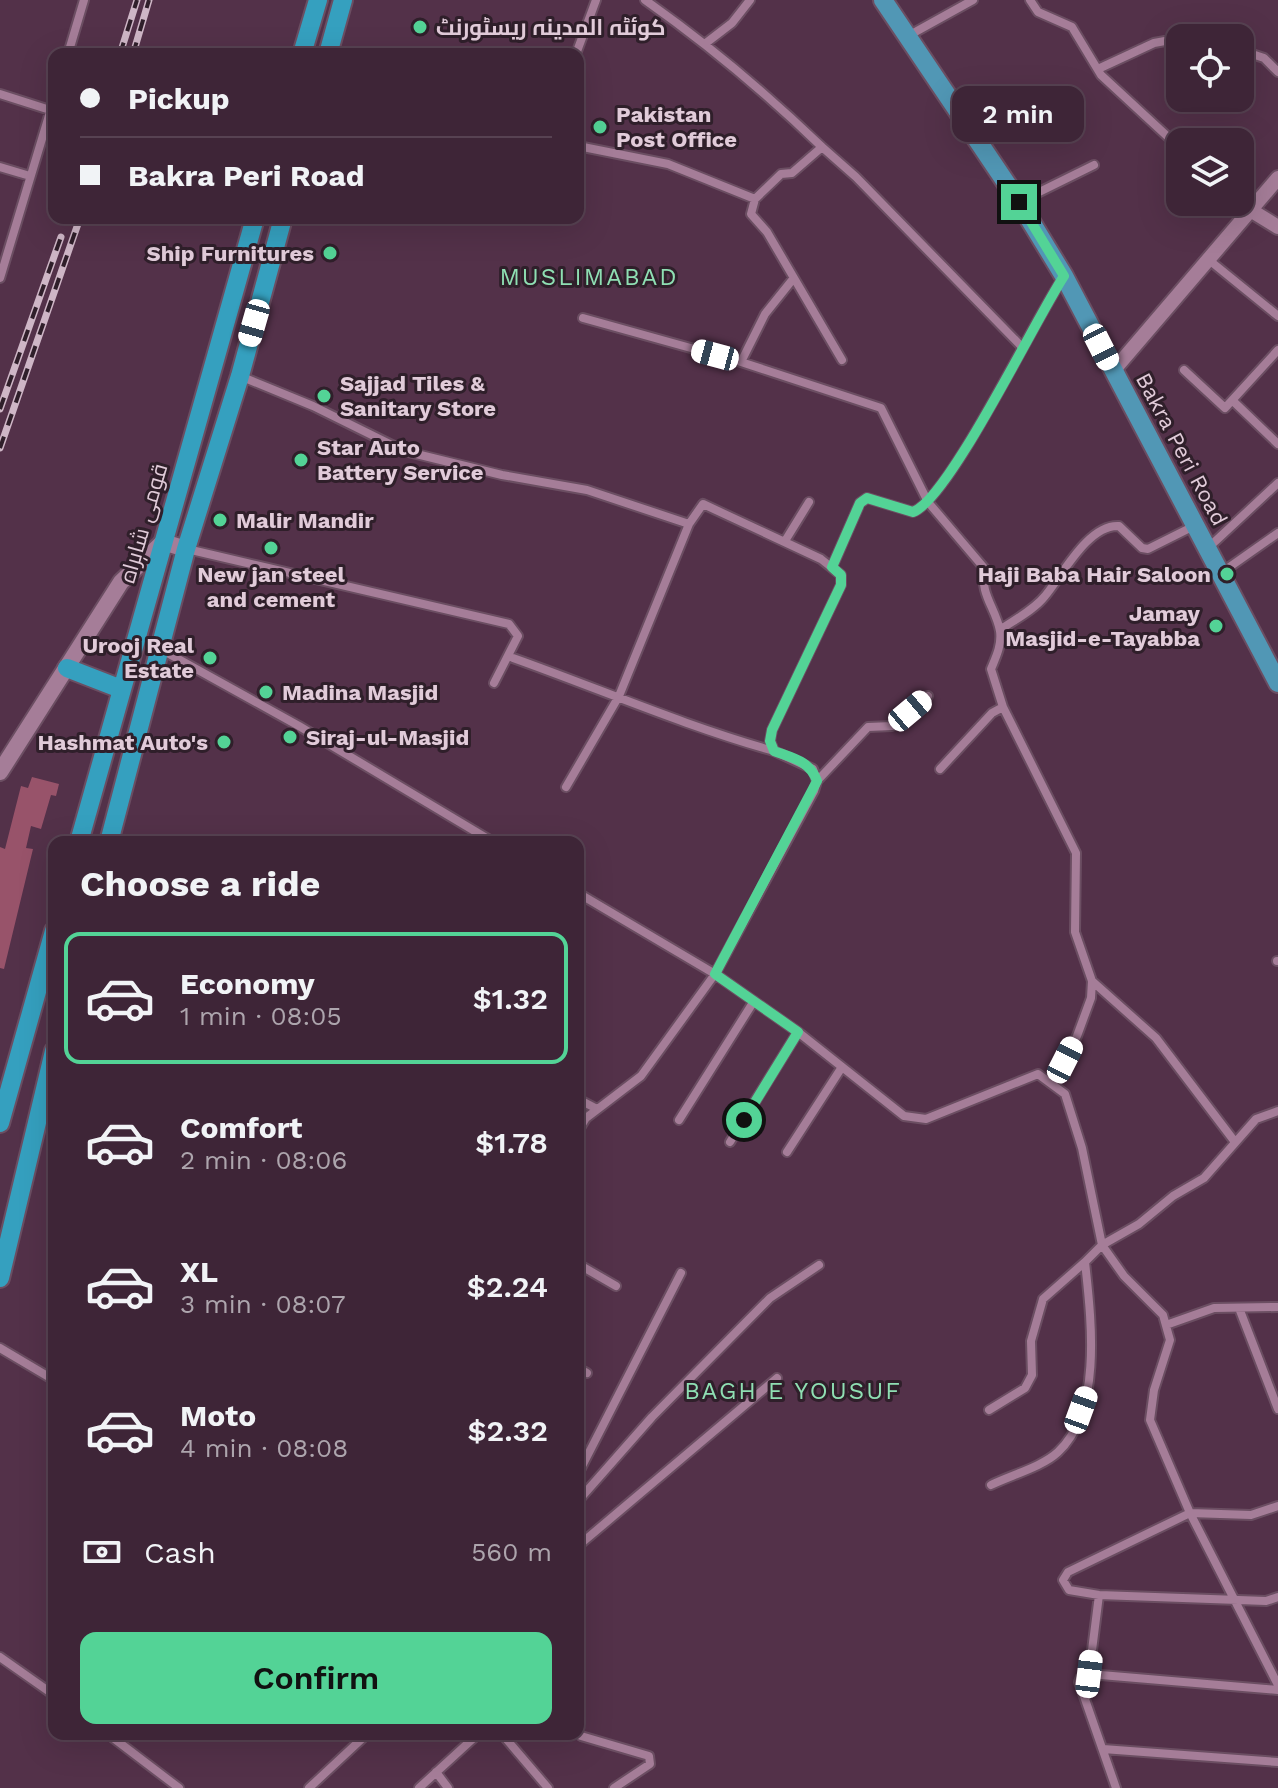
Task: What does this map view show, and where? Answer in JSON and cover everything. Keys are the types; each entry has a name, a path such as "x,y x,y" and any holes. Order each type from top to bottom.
{"highway":[{"path":"304,48 318,0"},
{"path":"330,48 346,1"},
{"name":"قومی شاہراہ","path":"81,836 253,224"},
{"path":"111,836 162,650 186,549 240,376 281,224"},
{"path":"67,668 121,689"},
{"path":"0,1123 48,952"},
{"path":"0,1278 48,1076"}],"main road":[{"name":"Bakra Peri Road","path":"883,0 1019,202 1064,276 1278,683"},
{"path":"0,772 121,582 163,542 186,549"}],"street":[{"path":"70,48 84,0"},
{"path":"578,48 596,0"},
{"path":"645,0 706,43 763,90 856,177 1023,348"},
{"path":"706,43 732,23 750,0"},
{"path":"907,36 973,0"},
{"path":"1030,0 1038,12 1072,27 1098,69 1124,99 1166,136"},
{"path":"1098,69 1165,41"},
{"path":"1254,55 1264,58 1278,72"},
{"path":"0,94 48,109"},
{"path":"0,278 48,117"},
{"path":"584,147 668,164 755,199"},
{"path":"822,147 792,173 781,174 755,199 751,214 767,232 842,360"},
{"path":"1019,202 1094,165"},
{"path":"0,167 30,176"},
{"path":"1254,202 1278,178"},
{"path":"1254,213 1278,227"},
{"path":"1113,371 1209,260 1242,216"},
{"path":"0,238 11,242"},
{"path":"1209,260 1278,316"},
{"path":"832,567 860,503 867,498 913,512 928,502 976,431 1064,276"},
{"path":"741,362 765,314 793,279"},
{"path":"583,318 741,362 881,408 928,502 985,569 981,584 1000,630 1000,648 991,669 1003,707 1076,853 1075,932 1092,981 1091,998 1077,1036 1053,1084"},
{"path":"1184,370 1221,408 1233,401 1278,350"},
{"path":"240,376 313,406 404,451 502,475 587,490 689,524"},
{"path":"1233,401 1278,444"},
{"path":"1208,549 1278,483"},
{"path":"785,541 809,502"},
{"path":"566,787 619,696 689,524 703,504 785,541 841,575 841,585 772,730 770,741 774,751"},
{"path":"1000,630 1043,599 1080,548 1109,527 1119,526 1142,548 1148,549 1194,525"},
{"path":"1221,573 1278,533"},
{"path":"186,549 509,624 518,636 494,683"},
{"path":"162,650 299,726 483,836"},
{"path":"513,658 619,696 705,732 801,761 813,769 817,781"},
{"path":"584,1124 597,1109 641,1076 715,974 817,781 868,727 892,726 928,696"},
{"path":"940,769 992,713 1003,707"},
{"path":"584,897 715,974 798,1032 904,1116 926,1119 1038,1074 1065,1094 1082,1148 1102,1245 1124,1276 1163,1315 1170,1340 1154,1390 1150,1420 1190,1513 1277,1681"},
{"path":"1092,981 1156,1038 1235,1142"},
{"path":"679,1120 754,1001"},
{"path":"730,1142 798,1032"},
{"path":"787,1152 842,1067"},
{"path":"584,1102 597,1109"},
{"path":"989,1410 1025,1388 1032,1375 1031,1341 1043,1299 1102,1245 1139,1224 1173,1196 1204,1178 1256,1119 1278,1111"},
{"path":"991,1485 1056,1455 1073,1435 1090,1386 1089,1298 1085,1262"},
{"path":"584,1494 652,1417 770,1298 819,1265"},
{"path":"584,1267 616,1286"},
{"path":"584,1462 681,1273"},
{"path":"1166,1325 1214,1308 1278,1307"},
{"path":"1239,1308 1278,1409"},
{"path":"0,1348 48,1376"},
{"path":"584,1541 777,1378"},
{"path":"1278,1506 1251,1515 1190,1513 1068,1572 1063,1580 1069,1590 1099,1595 1266,1601 1278,1597"},
{"path":"1089,1674 1099,1595"},
{"path":"0,1657 48,1691"},
{"path":"1116,1788 1080,1687 1081,1677 1089,1674 1277,1681"},
{"path":"584,1737 649,1756 650,1764 614,1788"},
{"path":"116,1740 179,1788"},
{"path":"309,1788 361,1740"},
{"path":"419,1788 471,1740"},
{"path":"507,1740 548,1788"},
{"path":"1103,1749 1278,1762"},
{"path":"436,1772 448,1788"}],"building":[{"path":"32,777 59,784 56,796 51,795 41,829 31,826 26,848 33,849 4,969 0,968 0,847 5,849 21,786 28,788"}],"railway":[{"path":"122,48 137,0"},
{"path":"135,48 149,0"},
{"path":"0,448 78,224"},
{"path":"0,409 61,237"}],"place":[{"name":"کوئٹہ المدینہ ریسٹورنٹ","path":"420,27"},
{"name":"Pakistan Post Office","path":"600,127"},
{"name":"Ship Furnitures","path":"330,253"},
{"name":"Sajjad Tiles & Sanitary Store","path":"324,396"},
{"name":"Star Auto Battery Service","path":"301,460"},
{"name":"Malir Mandir","path":"220,520"},
{"name":"New jan steel and cement","path":"271,548"},
{"name":"Haji Baba Hair Saloon","path":"1227,574"},
{"name":"Jamay Masjid-e-Tayabba","path":"1216,626"},
{"name":"Urooj Real Estate","path":"210,658"},
{"name":"Madina Masjid","path":"266,692"},
{"name":"Siraj-ul-Masjid","path":"290,737"},
{"name":"Hashmat Auto's","path":"224,742"}],"district":[{"name":"MUSLIMABAD","path":"589,277"},
{"name":"BAGH E YOUSUF","path":"793,1391"}],"route":[{"path":"744,1120 798,1032 715,974 817,781 813,769 774,751 770,741 772,730 841,585 841,575 832,567 860,503 867,498 913,512 928,502 976,431 1064,276 1019,202"}]}
